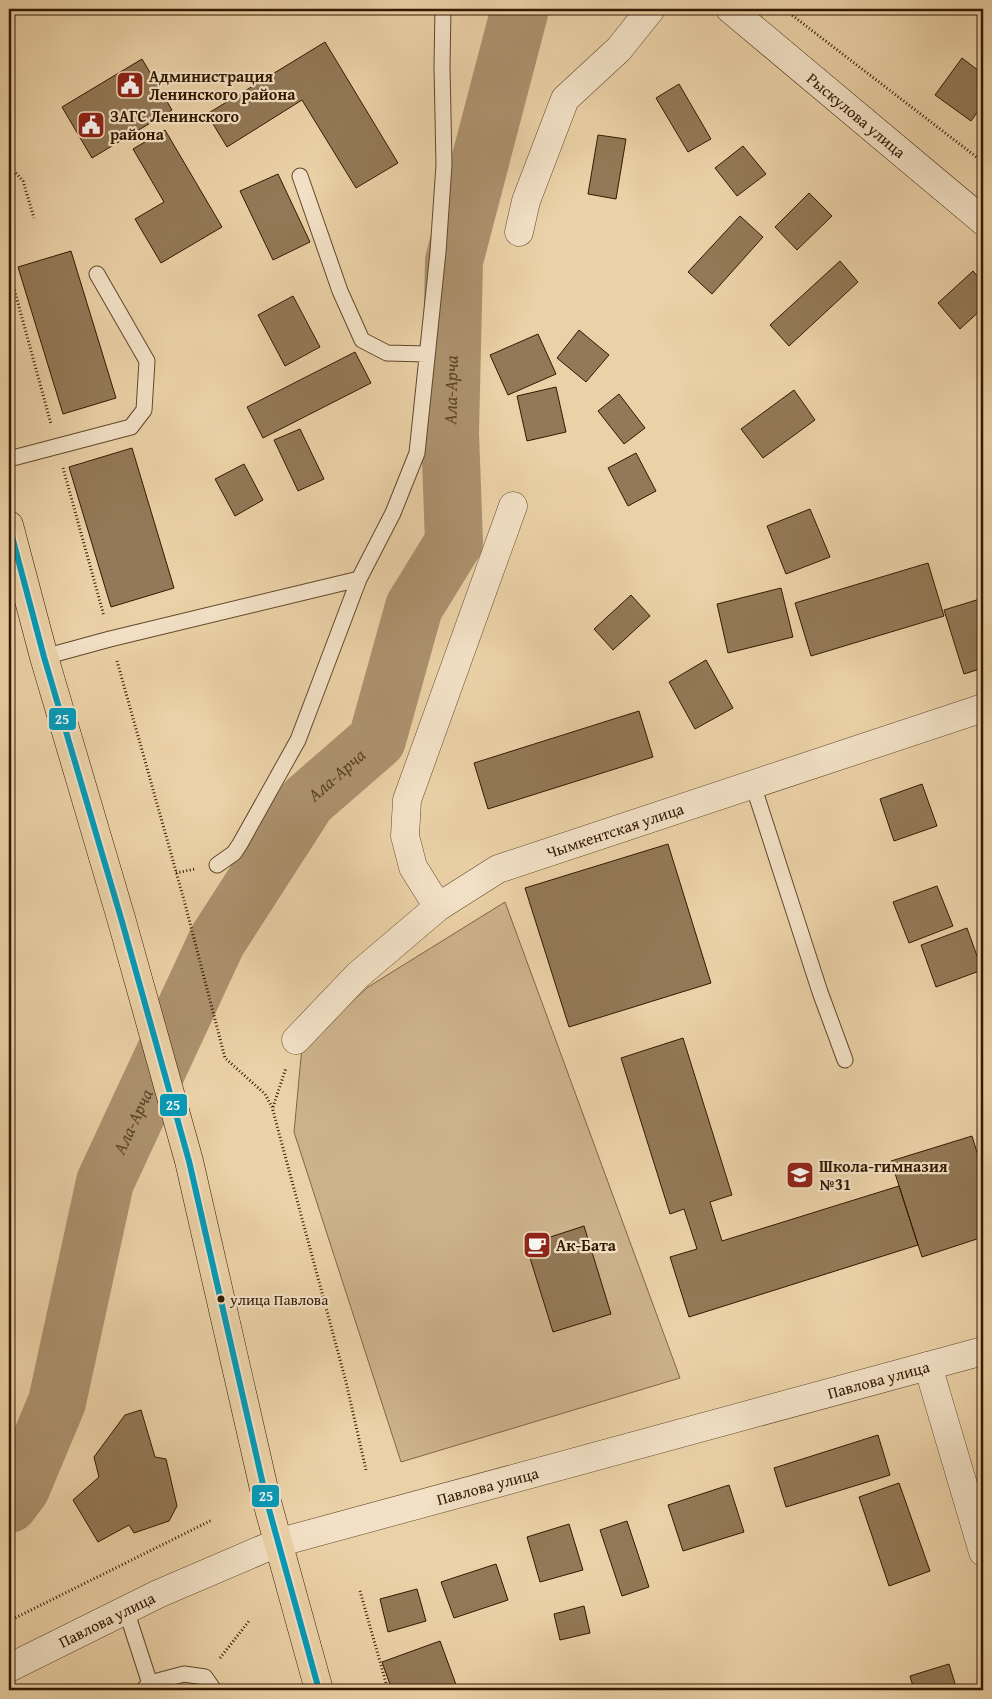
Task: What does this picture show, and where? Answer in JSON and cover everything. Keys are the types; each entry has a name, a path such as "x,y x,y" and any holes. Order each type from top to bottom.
{"main road":[{"path":"9,526 44,657 121,918 189,1160 277,1543 319,1690"}],"street":[{"path":"519,232 526,201 564,99 619,49 651,9"},
{"name":"Рыскулова улица","path":"730,9 983,221"},
{"path":"438,907 414,867 405,836 407,800 513,506"},
{"name":"Чымкентская улица","path":"296,1040 358,975 438,907 498,869 983,708"},
{"name":"Павлова улица","path":"9,1668 158,1594 277,1543 983,1351"},
{"path":"928,1366 983,1552"}],"lane":[{"path":"217,865 234,853 240,844 298,740 359,579 393,513 417,452 438,252 444,165 443,9"},
{"path":"300,176 340,290 362,340 387,353 428,354"},
{"path":"9,458 131,427 144,410 147,361 97,274"},
{"path":"44,657 110,639 359,579"},
{"path":"753,785 817,983 845,1060"},
{"path":"126,1610 148,1688 184,1674 205,1677 214,1690"}],"path":[{"path":"784,9 983,162"},
{"path":"9,165 23,181 34,218"},
{"path":"9,270 184,900 225,1058 265,1094 272,1107 346,1382 366,1470"},
{"path":"176,873 190,871"},
{"path":"272,1107 296,1040"},
{"path":"9,1621 212,1520"},
{"path":"360,1591 388,1690"},
{"path":"205,1677 249,1621"}],"shaded area":[{"path":"505,902 680,1378 401,1462 294,1132 302,1047 368,987"}],"building":[{"path":"325,42 398,163 356,188 302,100 227,147 207,114"},
{"path":"962,58 983,74 983,104 971,121 935,95"},
{"path":"142,59 172,110 92,158 62,107"},
{"path":"679,84 711,139 688,152 656,98"},
{"path":"165,130 222,227 161,263 135,219 164,202 133,149"},
{"path":"598,135 626,139 616,199 588,194"},
{"path":"743,146 766,174 737,196 715,168"},
{"path":"278,174 310,242 273,260 240,191"},
{"path":"809,193 832,216 797,250 775,227"},
{"path":"740,216 763,237 712,294 688,272"},
{"path":"71,251 116,398 63,414 18,267"},
{"path":"840,261 858,282 789,346 770,325"},
{"path":"973,271 983,283 983,308 960,329 938,303"},
{"path":"293,296 320,347 285,366 258,315"},
{"path":"579,330 609,355 586,382 557,358"},
{"path":"538,334 556,374 508,395 490,355"},
{"path":"355,352 371,383 263,438 247,407"},
{"path":"556,387 566,432 527,441 517,396"},
{"path":"794,390 815,420 763,458 741,429"},
{"path":"619,394 645,428 624,444 598,411"},
{"path":"300,429 324,479 298,491 274,440"},
{"path":"132,448 174,588 111,607 69,467"},
{"path":"636,453 656,491 628,506 608,468"},
{"path":"244,464 263,500 235,516 215,479"},
{"path":"810,509 830,557 786,574 767,526"},
{"path":"928,563 944,616 811,656 795,603"},
{"path":"781,588 793,637 728,653 717,604"},
{"path":"631,595 650,616 613,650 594,629"},
{"path":"983,598 983,668 964,674 944,610"},
{"path":"706,660 733,708 695,729 669,682"},
{"path":"639,711 653,757 488,809 474,763"},
{"path":"922,784 937,826 894,841 880,799"},
{"path":"668,844 711,983 569,1027 525,888"},
{"path":"937,886 953,926 909,943 893,902"},
{"path":"967,928 982,970 936,987 921,945"},
{"path":"683,1038 732,1195 710,1202 722,1241 899,1186 918,1245 689,1317 670,1257 697,1249 684,1209 670,1214 621,1058"},
{"path":"972,1136 983,1172 983,1237 922,1257 891,1161"},
{"path":"584,1226 611,1314 553,1332 526,1245"},
{"path":"141,1410 155,1457 166,1459 177,1506 169,1521 134,1533 129,1525 98,1542 73,1500 99,1477 94,1457 125,1415"},
{"path":"878,1435 890,1475 786,1507 774,1468"},
{"path":"899,1483 930,1571 889,1586 859,1497"},
{"path":"729,1485 744,1532 683,1551 668,1505"},
{"path":"627,1521 649,1587 622,1596 600,1530"},
{"path":"569,1524 583,1570 540,1582 527,1537"},
{"path":"496,1564 508,1600 454,1618 441,1582"},
{"path":"417,1589 426,1621 388,1632 380,1599"},
{"path":"584,1606 590,1633 560,1640 554,1614"},
{"path":"440,1641 458,1690 392,1690 382,1662"},
{"path":"949,1664 957,1690 914,1690 910,1676"}],"waterway":[{"name":"Ала-Арча","path":"9,1504 21,1488 57,1402 105,1182 217,941 307,801 377,740 414,607 454,542 450,433 454,261 520,9"}],"transit line":[{"name":"25","path":"9,525 44,657 121,918 189,1161 267,1502 319,1690"}],"place":[{"name":"Администрация Ленинского района","path":"130,85"},
{"name":"ЗАГС Ленинского района","path":"91,125"},
{"name":"Школа-гимназия №31","path":"800,1175"},
{"name":"Ак-Бата","path":"537,1245"},
{"name":"улица Павлова","path":"221,1299"}]}
